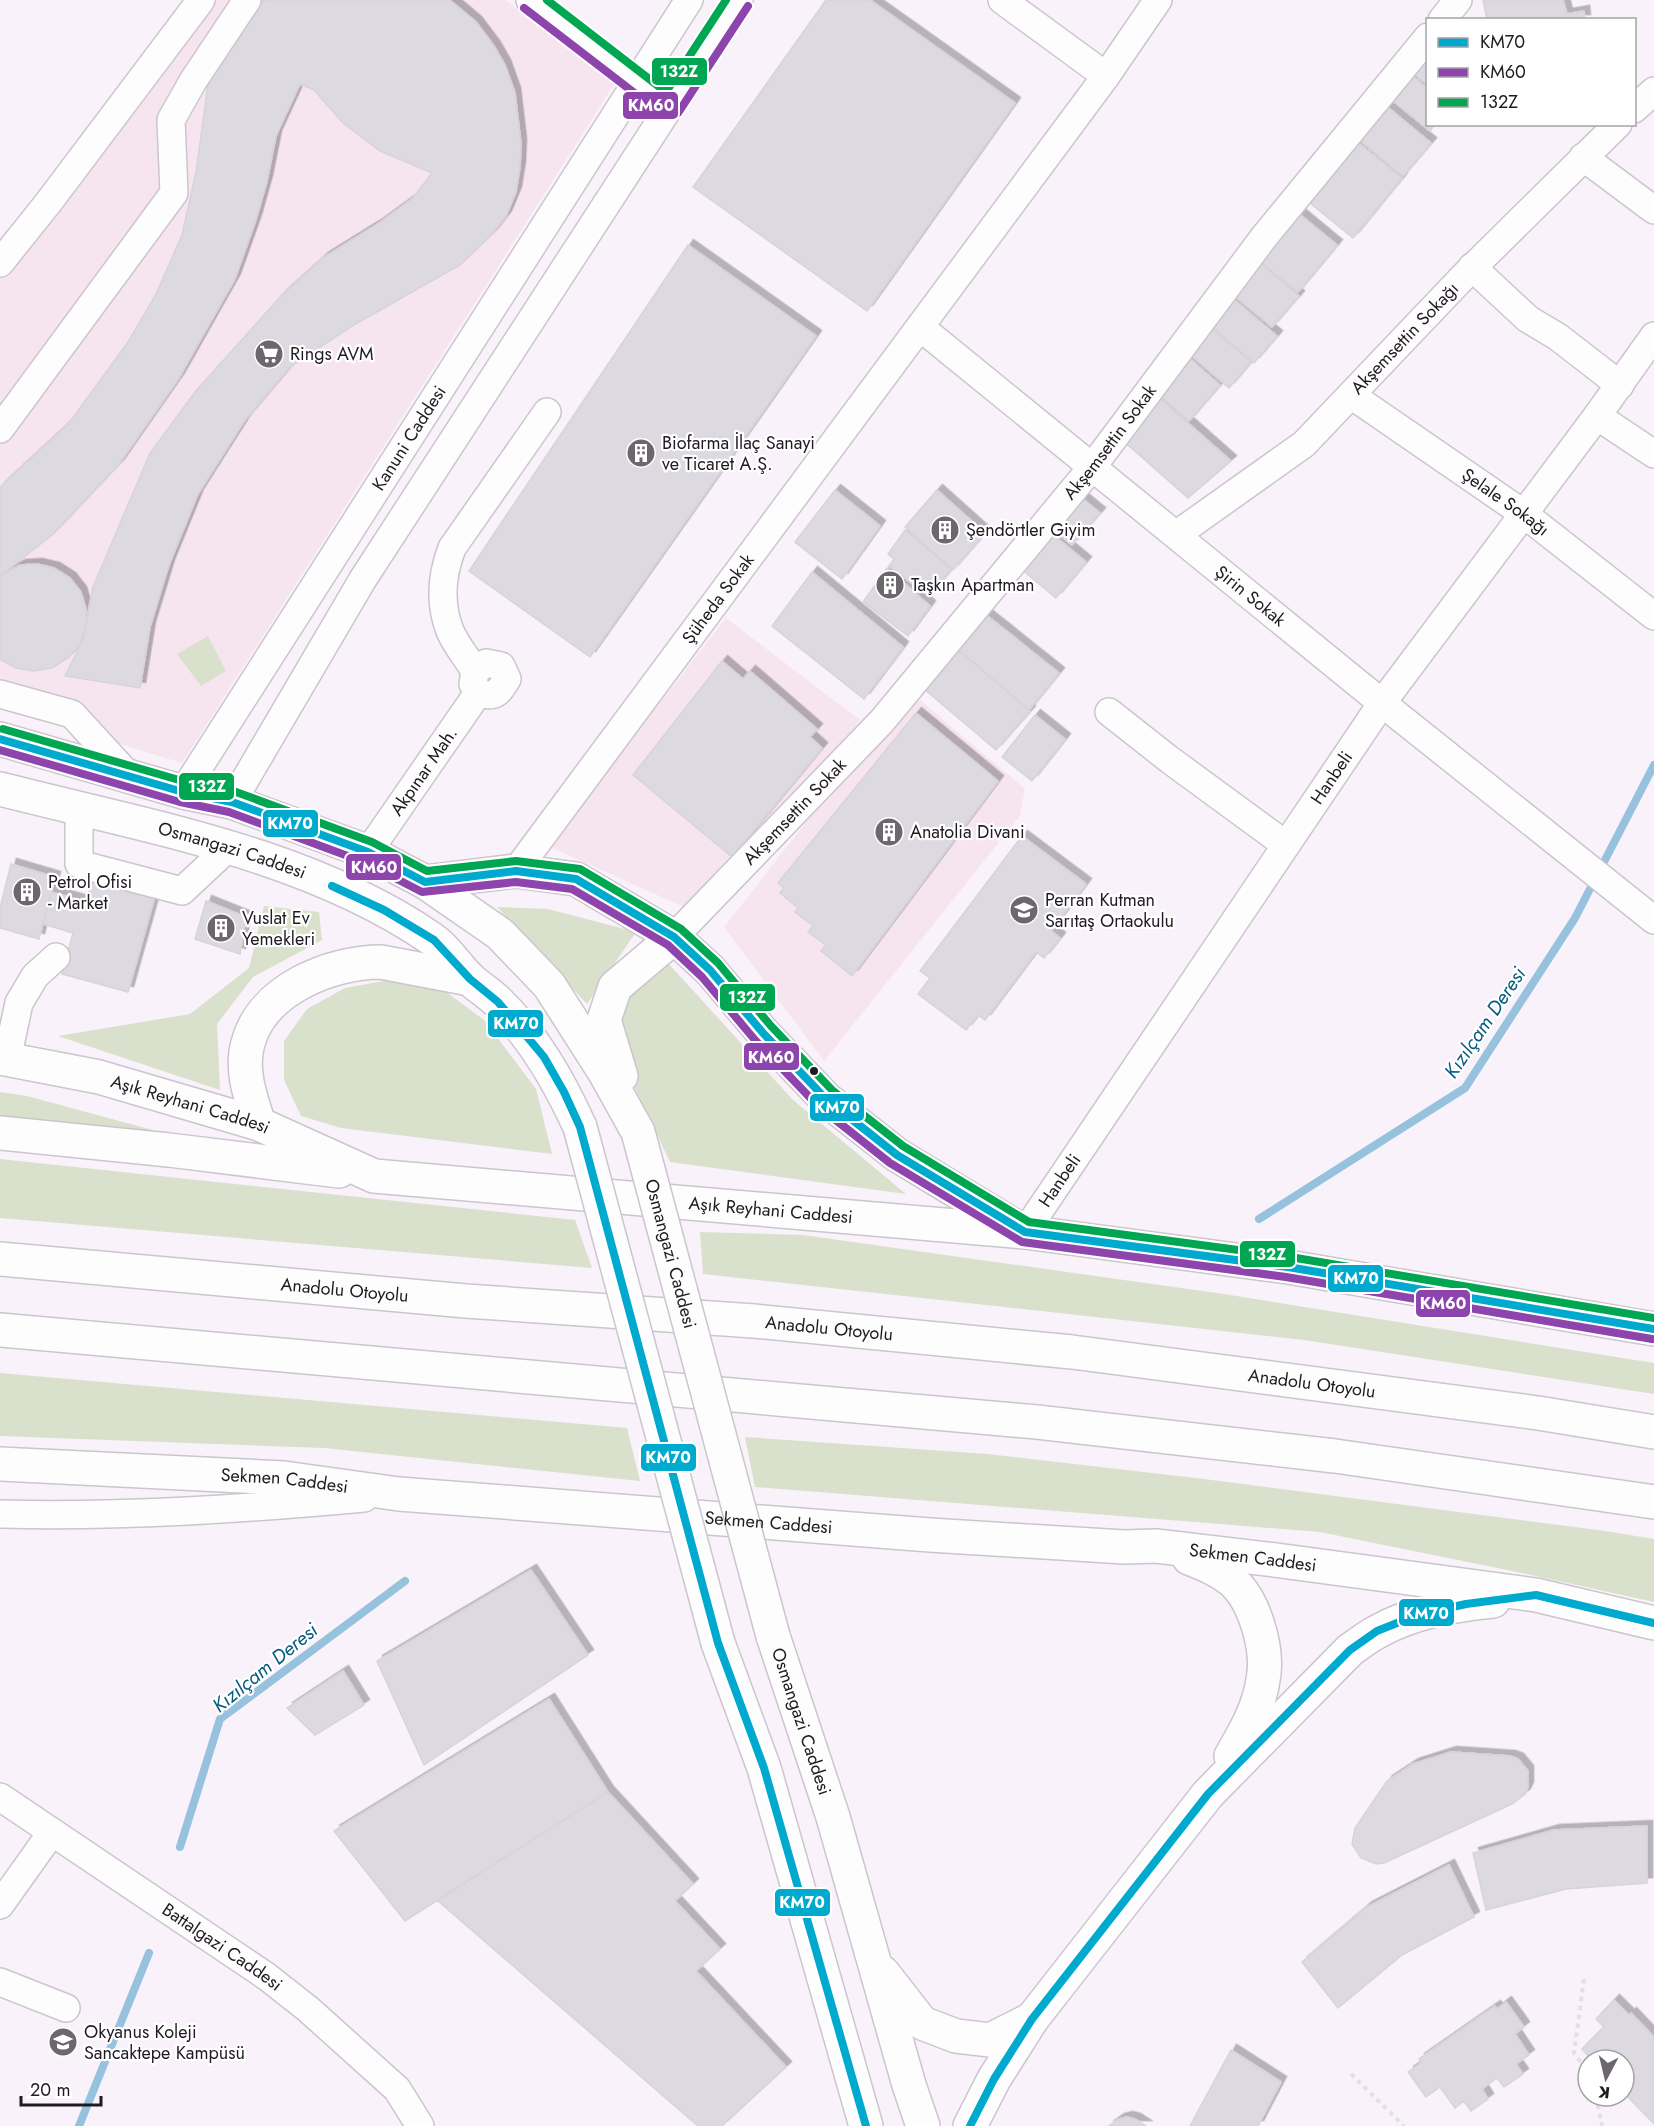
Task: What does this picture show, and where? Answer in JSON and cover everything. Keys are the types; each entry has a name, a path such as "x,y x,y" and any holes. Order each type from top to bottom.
{"main road":[{"name":"Osmangazi Caddesi","path":"0,739 183,792 232,802 368,852 425,882 500,934 549,985 604,1071 638,1132 773,1636 829,1806 923,2126"},
{"name":"Osmangazi Caddesi","path":"0,789 229,848 346,891 384,910 434,940 470,979 498,1002 544,1057 564,1092 579,1127 718,1643 764,1768 867,2126"},
{"path":"183,792 192,838"},
{"path":"192,838 232,802"},
{"path":"425,882 516,871 576,879 674,937 710,970 763,1033 826,1099 897,1155 1025,1232"},
{"path":"638,1132 604,1020 615,987 674,937"},
{"path":"259,1124 247,1085 247,1044 260,1017 276,999 306,980 340,968 369,962 381,962 470,979"},
{"name":"Aşık Reyhani Caddesi","path":"3,1058 99,1077 259,1124 374,1176"},
{"name":"Aşık Reyhani Caddesi","path":"0,1133 170,1150 374,1176 1025,1232 1288,1267 1654,1329"},
{"name":"Anadolu Otoyolu","path":"0,1259 466,1301 754,1321 1072,1352 1538,1413 1654,1432"},
{"path":"0,1330 1037,1422 1335,1455 1654,1502"},
{"name":"Sekmen Caddesi","path":"0,1464 284,1478 399,1494 930,1535 1124,1547 1156,1546 1536,1595"},
{"path":"1156,1546 1210,1566 1232,1580 1247,1601 1258,1624 1262,1643 1264,1679 1256,1707 1246,1730 1208,1794"},
{"path":"970,2126 994,2079 1032,2019 1208,1794 1350,1650 1377,1631 1417,1615 1466,1604 1536,1595 1654,1623"},
{"path":"873,1960 922,2023 956,2036 990,2040 1032,2019"}],"street":[{"path":"0,263 201,0"},
{"path":"0,429 174,193 171,120 193,81 247,0"},
{"path":"531,0 669,107"},
{"name":"Kanuni Caddesi","path":"183,792 689,0"},
{"path":"232,802 363,579 739,0"},
{"path":"1002,0 1106,76"},
{"name":"Şüheda Sokak","path":"516,871 921,327 1106,76 1158,0"},
{"path":"1444,18 1458,0"},
{"name":"Akşemsettin Sokak","path":"674,937 882,721 1093,466 1264,237 1426,39"},
{"path":"1636,108 1654,91"},
{"name":"Akşemsettin Sokağı","path":"1176,535 1304,444 1472,267 1616,126"},
{"path":"1583,157 1654,210"},
{"path":"1472,267 1528,319 1558,337 1620,385"},
{"name":"Şirin Sokak","path":"921,327 1382,703 1654,920"},
{"name":"Hanbeli","path":"1025,1232 1382,703 1620,385 1654,336"},
{"name":"Şelale Sokağı","path":"1351,395 1524,514 1654,616"},
{"name":"Akpınar Mah.","path":"368,852 476,682 450,632 447,621 442,585 444,568 452,548 547,412"},
{"path":"1597,416 1654,454"},
{"path":"0,694 72,714 129,777"},
{"path":"1109,712 1286,845"},
{"path":"79,809 79,864 170,888 182,891 229,848"},
{"path":"3,1058 19,1003 34,976 56,957"},
{"path":"0,1514 75,1516 247,1508 399,1494"},
{"name":"Battalgazi Caddesi","path":"0,1797 266,1976 308,2009 397,2089 420,2126"},
{"path":"0,1905 52,1832"},
{"path":"0,1982 66,2008"}],"path":[{"path":"1576,2056 1574,2053 1584,1979"},
{"path":"1351,2074 1404,2126"},
{"path":"1598,2108 1602,2126"}],"shaded area":[{"path":"196,0 505,0 615,83 182,763 0,707 0,241"},
{"path":"726,618 860,720 706,917 548,846"},
{"path":"913,694 1025,789 1020,816 824,1061 724,927 884,723"}],"green space":[{"path":"208,636 226,671 201,686 177,654"},
{"path":"264,906 319,912 322,940 253,977 217,1024 220,1090 58,1036 190,1014 249,968"},
{"path":"497,907 548,909 636,932 587,1004"},
{"path":"667,962 792,1099 906,1194 670,1162 613,1042 622,996"},
{"path":"395,979 441,988 484,1020 536,1089 552,1154 341,1128 301,1116 284,1080 284,1041 307,1009 345,988"},
{"path":"0,1092 27,1096 171,1135 0,1117"},
{"path":"0,1159 575,1220 592,1268 0,1218"},
{"path":"700,1232 803,1235 1224,1294 1654,1363 1654,1394 1304,1340 703,1274"},
{"path":"0,1373 627,1428 640,1481 324,1448 0,1436"},
{"path":"745,1437 988,1454 1204,1479 1654,1539 1654,1602 1320,1532 755,1487"}],"building":[{"name":"Rings AVM","path":"265,0 449,0 457,6 476,22 494,46 505,65 515,93 521,144 516,192 506,216 492,234 460,265 352,326 290,367 245,420 198,494 169,565 150,627 140,688 65,676 83,640 93,587 150,453 195,392 283,294 324,257 376,225 413,198 432,173 380,151 343,123 314,90 300,84 276,136 256,220 235,279 179,378 119,464 52,535 0,576 0,487 69,423 128,342 156,294 182,235 196,172 209,77 235,25"},
{"path":"826,0 870,0 1015,103 867,311 693,187"},
{"path":"1483,0 1563,0 1567,14 1584,11 1585,18 1487,18"},
{"path":"1426,49 1426,83 1409,70"},
{"path":"1408,72 1426,87 1426,126 1434,126 1430,131 1387,96"},
{"path":"1385,105 1431,143 1403,176 1357,138"},
{"path":"1355,140 1402,178 1353,238 1306,200"},
{"path":"1297,212 1337,245 1298,292 1258,260"},
{"name":"Biofarma İlaç Sanayi ve Ticaret A.Ş.","path":"688,245 816,336 590,657 469,571"},
{"path":"1259,262 1299,296 1272,327 1232,294"},
{"path":"1231,297 1277,336 1254,363 1208,323"},
{"path":"1209,326 1251,362 1229,388 1187,352"},
{"path":"1187,356 1220,385 1189,421 1156,392"},
{"path":"1155,394 1231,461 1188,498 1121,439"},
{"path":"835,490 880,526 842,579 795,542"},
{"name":"Şendörtler Giyim","path":"937,490 985,533 953,570 905,527"},
{"path":"1078,495 1100,513 1072,545 1050,527"},
{"path":"1045,528 1086,562 1056,598 1015,564"},
{"path":"905,530 951,569 929,596 889,566 894,559 888,554"},
{"path":"37,564 54,568 70,578 81,592 86,609 86,626 80,645 68,658 52,668 34,671 16,668 0,659 0,576 20,565"},
{"path":"37,564 54,568 70,578 81,592 86,609 86,626 80,645 68,658 52,668 34,671 16,668 0,659 0,576 20,565"},
{"name":"Taşkın Apartman","path":"887,568 930,606 908,636 863,602"},
{"path":"812,572 903,647 864,699 772,626"},
{"path":"985,614 1059,673 1029,710 958,649"},
{"path":"958,650 1030,711 996,750 924,689"},
{"path":"722,661 743,679 750,671 817,729 810,737 822,748 732,857 633,775"},
{"name":"Anatolia Divani","path":"916,713 998,781 852,976 821,951 826,945 808,932 813,926 795,912 798,908 780,893 784,888 778,883"},
{"path":"1035,715 1065,739 1032,781 1002,757"},
{"path":"1022,836 1086,884 1051,931 1060,938 1044,958 1036,952 985,1020 978,1015 966,1030 918,994 930,978 920,971"},
{"name":"Petrol Ofisi - Market","path":"11,864 55,877 39,939 0,928 0,908"},
{"path":"95,871 157,889 128,992 62,974 73,933 43,924 51,892 86,902"},
{"name":"Vuslat Ev Yemekleri","path":"206,901 246,917 240,954 195,939"},
{"path":"531,1570 588,1655 424,1765 377,1661"},
{"path":"343,1671 364,1705 315,1735 287,1708"},
{"path":"549,1699 608,1792 405,1921 334,1831"},
{"path":"1451,1752 1510,1756 1518,1759 1528,1771 1528,1787 1525,1794 1512,1804 1384,1863 1376,1864 1361,1858 1352,1844 1355,1828 1387,1781 1413,1764"},
{"path":"608,1792 693,1884 675,1901 720,1949 696,1971 786,2067 722,2126 698,2126 437,1900"},
{"path":"1647,1826 1647,1883 1566,1889 1486,1910 1473,1853 1554,1830"},
{"path":"1449,1865 1474,1917 1402,1955 1338,2008 1302,1962 1367,1907"},
{"path":"1614,2000 1629,2015 1631,2013 1654,2037 1654,2124 1636,2105 1636,2048 1583,2048 1604,2027 1596,2019"},
{"path":"1506,2002 1524,2027 1515,2034 1529,2055 1516,2064 1523,2074 1504,2087 1497,2078 1482,2089 1488,2099 1471,2111 1464,2101 1455,2108 1440,2087 1426,2097 1408,2072 1421,2063 1419,2059 1495,2006 1497,2009"},
{"path":"1231,2050 1281,2082 1258,2126 1190,2126"},
{"path":"1127,2117 1135,2119 1146,2126 1109,2126"}],"waterway":[{"name":"Kızılçam Deresi","path":"1259,1219 1465,1088 1575,918 1654,765"},
{"name":"Kızılçam Deresi","path":"180,1847 220,1719 405,1581"},
{"name":"Kızılçam Deresi","path":"79,2126 149,1953"}],"transit line":[{"name":"132Z","path":"547,0 666,92 726,0"},
{"name":"KM60","path":"524,8 663,115 669,117 678,113 748,6"},
{"name":"132Z","path":"3,729 186,782 236,792 372,842 427,871 516,861 580,869 681,929 718,963 771,1026 833,1091 903,1146 1029,1222 1290,1257 1654,1318"},
{"name":"KM70","path":"0,739 183,792 232,802 368,852 425,882 516,871 576,879 674,937 710,970 763,1033 826,1099 897,1155 1025,1232 1288,1267 1654,1329"},
{"name":"KM60","path":"0,750 180,802 229,812 364,862 422,892 516,882 572,889 668,945 702,977 755,1040 818,1106 890,1163 1022,1242 1286,1277 1652,1339"},
{"name":"KM70","path":"332,886 384,910 434,940 470,979 498,1002 544,1057 580,1127 718,1643 764,1768 866,2126"},
{"name":"KM70","path":"970,2126 994,2079 1032,2019 1208,1794 1350,1650 1377,1631 1417,1615 1466,1604 1536,1595 1654,1623"}],"place":[{"name":"Rings AVM","path":"269,354"},
{"name":"Biofarma İlaç Sanayi ve Ticaret A.Ş.","path":"641,453"},
{"name":"Şendörtler Giyim","path":"945,530"},
{"name":"Taşkın Apartman","path":"890,585"},
{"name":"Anatolia Divani","path":"889,832"},
{"name":"Petrol Ofisi - Market","path":"27,892"},
{"name":"Perran Kutman Sarıtaş Ortaokulu","path":"1024,910"},
{"name":"Vuslat Ev Yemekleri","path":"221,928"},
{"name":"Okyanus Koleji Sancaktepe Kampüsü","path":"63,2042"}]}
